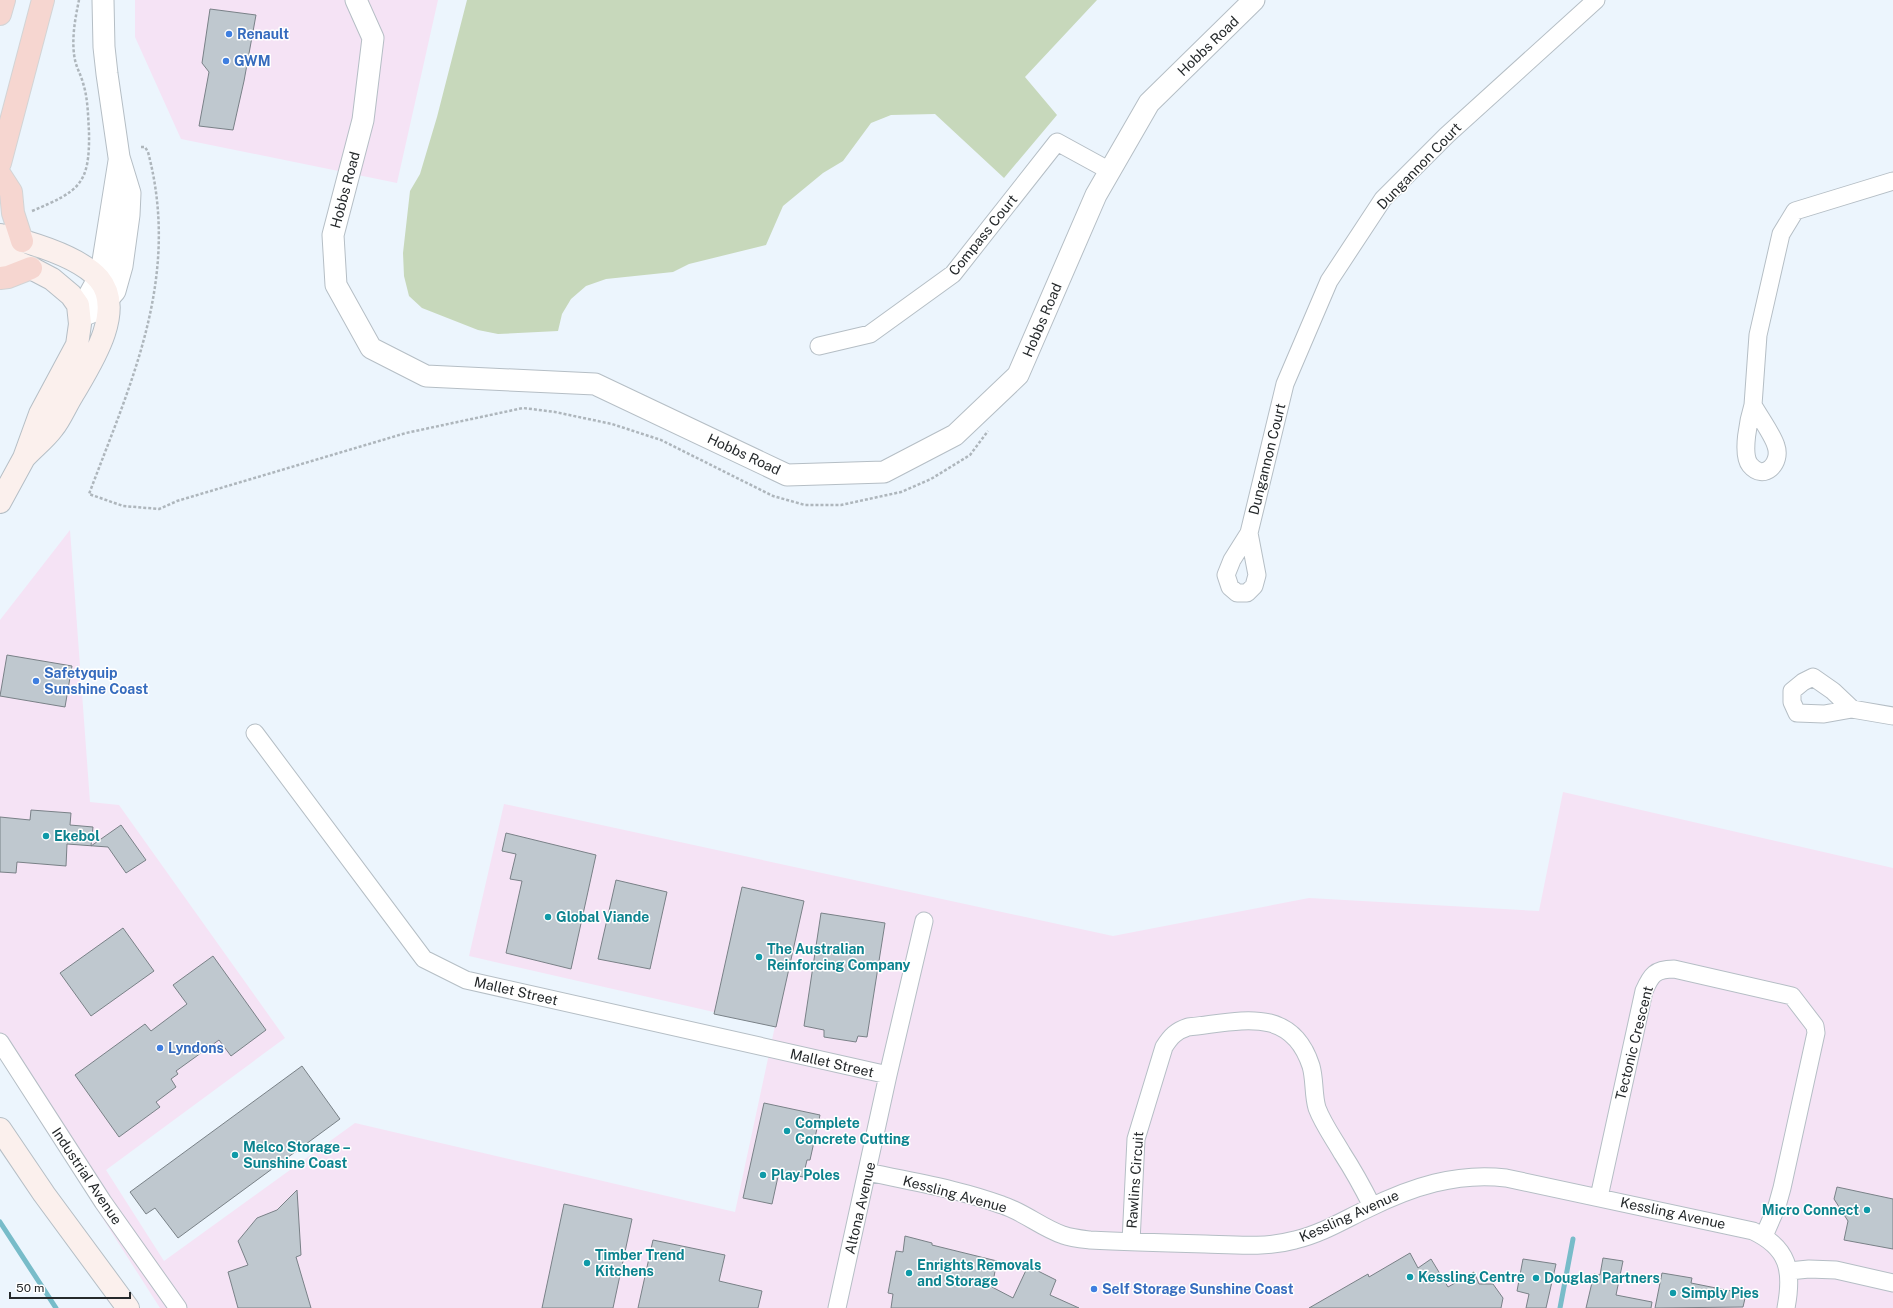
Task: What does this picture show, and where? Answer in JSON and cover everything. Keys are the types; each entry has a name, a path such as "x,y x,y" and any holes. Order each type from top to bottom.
{"highway":[{"path":"0,14 4,0"},
{"path":"0,163 43,0"},
{"path":"0,176 11,192 13,213 22,241"},
{"path":"0,278 8,277 31,268"}],"main road":[{"path":"0,235 22,241 71,260 98,279 104,288 108,301 105,329 89,365 53,427 24,458"},
{"path":"0,255 31,268 65,289 71,295 79,311 80,332 77,345 40,414 24,458 0,502"},
{"path":"0,1129 44,1194 128,1308"}],"street":[{"path":"79,311 99,309 108,301 114,291 122,266 129,215 130,193 119,157 106,67 103,0"},
{"name":"Hobbs Road","path":"356,0 373,38 363,120 333,234 336,284 371,348 426,376 595,384 787,475 884,472 955,435 1018,375 1096,195 1149,103 1254,0"},
{"name":"Dungannon Court","path":"1249,533 1285,384 1333,274 1383,199 1447,135 1596,0"},
{"name":"Compass Court","path":"819,346 870,334 953,274 1057,142 1110,171"},
{"path":"79,311 98,279 105,253 119,157"},
{"path":"1753,405 1758,335 1781,234 1795,210 1893,181"},
{"path":"1852,708 1893,716"},
{"name":"Mallet Street","path":"255,733 424,959 466,980 888,1075"},
{"name":"Altona Avenue","path":"837,1308 868,1172 888,1075 924,921"},
{"name":"Tectonic Crescent","path":"1599,1197 1644,991 1649,979 1660,971 1674,969 1792,996 1815,1026 1816,1033 1782,1185 1776,1206 1764,1236"},
{"name":"Rawlins Circuit","path":"1131,1242 1135,1153 1138,1128 1164,1047 1171,1037 1179,1030 1188,1027 1248,1020 1279,1025 1293,1033 1300,1043 1309,1062 1314,1095 1323,1121 1372,1206"},
{"name":"Industrial Avenue","path":"0,1042 103,1202 178,1308"},
{"name":"Kessling Avenue","path":"868,1172 954,1191 1003,1205 1023,1213 1061,1234 1090,1240 1270,1245 1295,1241 1318,1233 1398,1194 1423,1186 1465,1176 1487,1175 1753,1230 1764,1236 1780,1252 1789,1271"},
{"path":"1786,1308 1790,1283 1789,1271 1830,1269 1893,1283"}],"path":[{"path":"26,214 65,197 77,187 87,171 89,146 87,104 83,83 75,60 74,47 79,0"},
{"path":"141,147 145,147 148,152 159,203 159,244 155,289 146,335 138,364 89,494 123,506 159,509 177,501 406,433 523,408 556,412 612,424 661,440 779,498 805,506 841,505 901,492 931,479 970,455 990,428"}],"shaded area":[{"path":"135,0 438,0 397,183 181,139 135,37"},
{"path":"70,530 90,802 119,805 285,1038 106,1170 164,1261 355,1123 735,1212 775,1026 469,956 504,804 1113,936 1309,898 1539,911 1563,792 1893,868 1893,1308 160,1308 0,1058 0,620"}],"green space":[{"path":"467,0 1097,0 1025,77 1057,115 1004,178 935,114 891,115 871,123 843,161 823,173 783,206 766,245 689,264 673,272 606,279 586,286 571,299 562,314 558,331 498,334 478,330 422,308 409,296 404,276 403,253 410,191 420,174 437,117"}],"building":[{"path":"210,9 256,15 233,130 199,126 209,72 202,63"},
{"name":"Safetyquip Sunshine Coast","path":"7,655 72,666 65,707 0,696"},
{"name":"Ekebol","path":"31,810 71,813 70,825 93,827 91,846 67,844 66,866 17,862 16,873 0,872 0,817 30,820"},
{"path":"121,825 146,860 126,873 108,847 91,846"},
{"name":"Global Viande","path":"506,833 596,855 571,969 506,953 522,881 510,879 516,854 502,851"},
{"path":"616,880 667,892 650,969 598,959"},
{"name":"The Australian Reinforcing Company","path":"742,887 804,901 776,1027 714,1014"},
{"path":"821,913 885,923 867,1037 858,1036 856,1042 824,1037 824,1030 804,1026"},
{"path":"123,928 154,971 91,1016 60,973"},
{"name":"Lyndons","path":"213,956 266,1030 231,1056 219,1040 176,1071 178,1074 171,1079 176,1087 156,1102 160,1107 119,1137 75,1075 145,1024 151,1031 187,1004 173,985"},
{"name":"Melco Storage – Sunshine Coast","path":"302,1066 340,1119 178,1238 155,1208 146,1214 130,1192"},
{"path":"764,1103 820,1115 810,1160 807,1160 803,1177 779,1172 772,1204 743,1198"},
{"name":"Micro Connect","path":"1837,1187 1893,1199 1893,1249 1844,1240 1848,1221 1834,1199"},
{"path":"297,1190 301,1255 296,1257 311,1308 238,1308 228,1272 248,1265 238,1241 257,1218 277,1210"},
{"name":"Timber Trend Kitchens","path":"564,1204 632,1219 613,1308 542,1308"},
{"path":"905,1236 932,1243 932,1245 997,1261 992,1287 1013,1298 1028,1266 1056,1280 1050,1295 1079,1308 891,1308 893,1294 888,1293 896,1251 903,1252"},
{"path":"653,1240 725,1255 719,1281 762,1291 758,1308 638,1308"},
{"name":"Kessling Centre","path":"1410,1253 1418,1268 1431,1259 1448,1287 1474,1272 1479,1284 1493,1284 1503,1298 1501,1308 1309,1308 1368,1274 1369,1277"},
{"path":"1603,1258 1623,1261 1616,1295 1652,1302 1651,1308 1586,1308 1594,1274 1600,1275"},
{"name":"Douglas Partners","path":"1523,1259 1556,1264 1546,1308 1526,1308 1529,1294 1517,1291"},
{"path":"1662,1273 1692,1278 1691,1283 1746,1294 1743,1307 1655,1308"}],"waterway":[{"path":"0,1222 56,1308"},
{"path":"1560,1308 1573,1239"}],"place":[{"name":"Renault","path":"229,34"},
{"name":"GWM","path":"226,61"},
{"name":"Safetyquip Sunshine Coast","path":"36,681"},
{"name":"Ekebol","path":"46,836"},
{"name":"Global Viande","path":"548,917"},
{"name":"The Australian Reinforcing Company","path":"759,957"},
{"name":"Lyndons","path":"160,1048"},
{"name":"Complete Concrete Cutting","path":"787,1131"},
{"name":"Melco Storage – Sunshine Coast","path":"235,1155"},
{"name":"Play Poles","path":"763,1175"},
{"name":"Micro Connect","path":"1867,1210"},
{"name":"Timber Trend Kitchens","path":"587,1263"},
{"name":"Enrights Removals and Storage","path":"909,1273"},
{"name":"Kessling Centre","path":"1410,1277"},
{"name":"Douglas Partners","path":"1536,1278"},
{"name":"Self Storage Sunshine Coast","path":"1094,1289"},
{"name":"Simply Pies","path":"1673,1293"}]}
